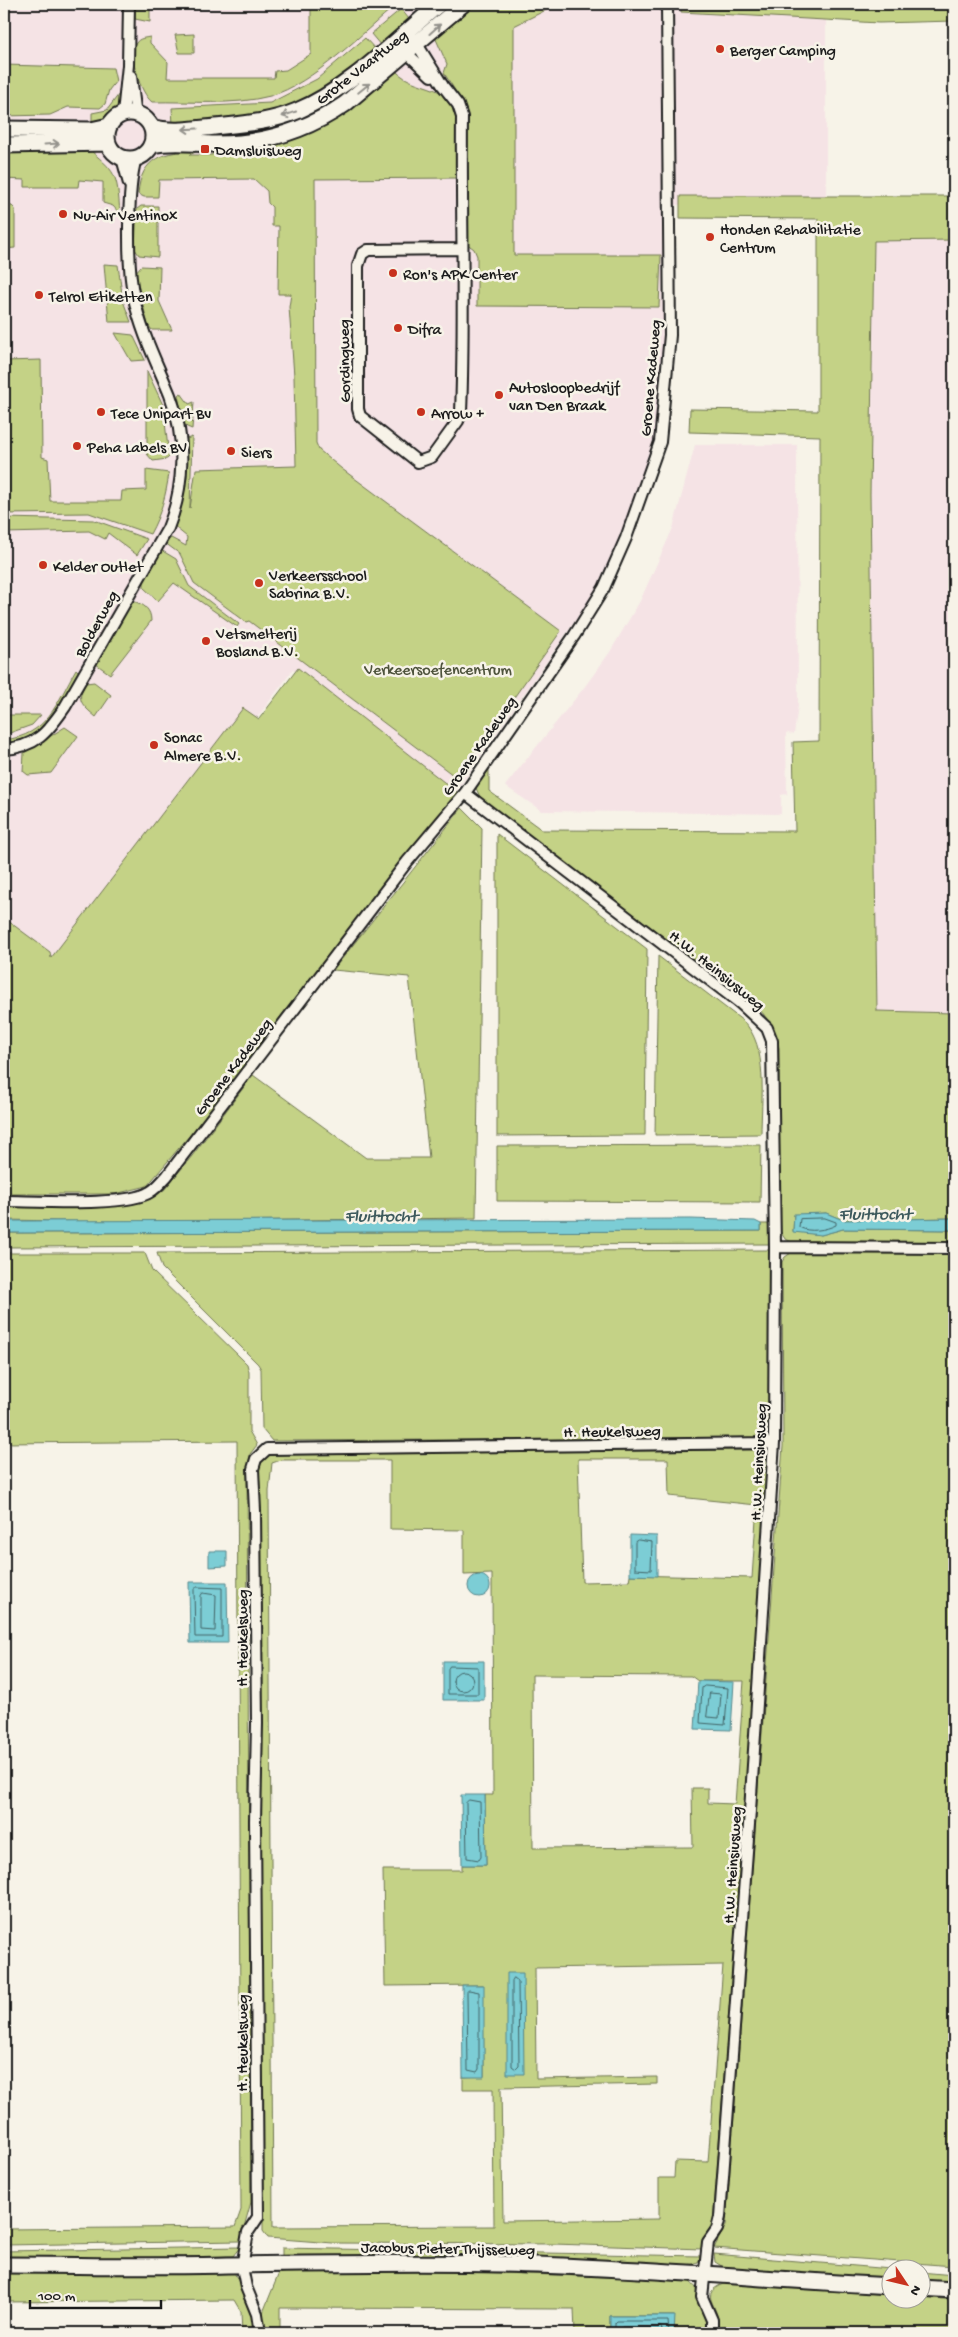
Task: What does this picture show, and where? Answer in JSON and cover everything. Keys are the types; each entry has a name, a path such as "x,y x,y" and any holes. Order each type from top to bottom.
{"main road":[{"name":"Grote Vaartweg","path":"151,127 170,130 243,125 296,112 322,99 340,86 439,4"},
{"name":"Grote Vaartweg","path":"151,145 170,142 227,144 256,141 306,127 345,104 463,4"},
{"path":"131,114 151,127 151,145 145,153 129,158 116,154 108,144 109,126 112,121 131,114"},
{"path":"4,129 91,130 109,126"},
{"path":"4,146 108,144"},
{"name":"Jacobus Pieter Thijsseweg","path":"4,2265 313,2262 502,2264 632,2268 704,2275 880,2285"},
{"path":"930,2289 954,2290"}],"street":[{"path":"128,4 128,65 131,114"},
{"name":"Groene Kadeweg","path":"4,1201 88,1202 138,1198 150,1192 167,1176 406,862 465,792 574,636 604,588 626,538 660,442 670,335 667,5"},
{"name":"Gordingweg","path":"400,36 458,106 462,117 462,249 461,412 458,421 432,457 418,462 360,416 358,409 358,266 362,254 368,250 462,249"},
{"path":"128,65 135,108 131,114"},
{"name":"Bolderweg","path":"4,749 18,748 30,744 49,731 65,707 168,528 178,497 181,466 179,426 170,396 148,344 134,298 130,257 131,190 129,158"},
{"name":"H.W. Heinsiusweg","path":"465,792 741,1004 767,1028 772,1041 775,1247 774,1443 750,1811 720,2217 717,2229 708,2242 702,2296 712,2320 712,2333"},
{"path":"775,1247 954,1248"},
{"name":"H. Heukelsweg","path":"260,2333 257,2314 246,2287 242,2264 248,2232 258,2217 255,1831 257,1723 253,1469 256,1459 267,1449 774,1443"}],"shaded area":[{"path":"4,4 826,4 826,209 676,205 668,421 629,544 453,796 293,670 65,974 4,932"},
{"path":"874,240 954,240 954,1013 877,1012 870,494"},
{"path":"695,445 797,445 798,705 794,734 786,733 787,794 781,795 781,814 542,811 505,786 583,689 610,652 640,601 673,528"}],"green space":[{"path":"134,4 150,4 150,22 135,19"},
{"path":"311,4 397,4 320,69 286,90 270,96 226,102 152,102 136,74 133,56 136,43 142,38 150,37 150,43 168,62 167,78 274,78 275,71 286,70 311,54"},
{"path":"474,4 600,4 554,6 514,26 514,255 661,255 659,307 477,306 477,256 474,249 466,243 465,115 463,103 444,73 447,64 435,37"},
{"path":"682,4 954,4 954,21 879,23 681,12"},
{"path":"401,9 409,19 381,46 371,34"},
{"path":"194,34 194,53 179,53 175,35"},
{"path":"365,38 376,50 334,85 273,115 173,125 172,108 270,103 317,79"},
{"path":"4,65 113,68 116,81 109,90 105,104 100,108 68,107 50,115 4,116"},
{"name":"Verkeersoefencentrum","path":"394,69 410,81 436,90 449,99 458,132 458,178 315,179 316,443 319,450 342,469 561,631 457,778 249,621 246,622 194,583 180,554 165,543 171,538 186,546 187,537 176,528 175,524 184,491 184,440 192,437 190,508 196,469 296,466 294,376 289,307 291,294 278,294 279,226 272,226 272,207 268,203 267,191 254,179 159,180 158,197 144,197 138,194 144,172 149,164 165,155 198,151 189,155 212,155 215,147 274,142"},
{"path":"367,70 357,87 322,113 280,130 220,139 172,132 269,126"},
{"path":"119,94 121,95 118,107 112,115 92,126 92,113 107,110"},
{"path":"85,146 104,162 113,174 118,189 120,214 113,206 103,203 103,182 79,180 78,187 25,187 25,180 4,179 4,149"},
{"path":"680,196 954,196 954,240 874,241 870,494 877,1011 954,1013 954,1218 843,1220 826,1213 794,1215 793,1231 821,1235 843,1229 954,1230 954,1242 798,1244 785,1239 780,1231 779,1048 774,1032 766,1017 758,1008 481,799 474,784 489,758 489,791 542,830 795,831 793,742 819,741 820,436 689,432 690,409 818,411 818,219 680,218"},
{"path":"4,205 12,206 15,209 15,248 4,249"},
{"path":"141,206 158,206 158,257 139,255 135,249 137,209"},
{"path":"104,264 118,265 123,301 131,322 109,322"},
{"path":"141,266 160,267 159,301 172,330 152,330 148,325 135,273"},
{"path":"115,333 133,335 145,360 131,361"},
{"path":"41,360 42,457 48,459 50,501 121,501 122,491 146,490 146,470 169,473 162,504 150,534 89,513 4,514 4,361"},
{"path":"147,371 163,405 169,457 167,459 153,461 147,454"},
{"path":"181,393 189,404 194,402 192,429 183,423 178,395"},
{"path":"4,518 94,520 147,539 137,555 108,533 105,539 89,531 4,533"},
{"path":"161,550 176,559 189,586 239,624 237,627 174,583 158,601 144,588 144,579"},
{"path":"132,601 148,610 151,621 110,674 96,664"},
{"path":"298,668 458,793 290,1004 205,1117 147,1186 115,1194 4,1194 4,918 50,952 51,958 243,708 259,719"},
{"path":"76,669 79,672 58,708 41,728 19,741 4,744 4,740 19,737 41,725 56,706"},
{"path":"94,682 111,695 96,717 87,709 81,698 86,683"},
{"path":"4,715 41,715 32,725 4,735"},
{"path":"65,727 78,736 51,773 28,775 23,771 24,753"},
{"path":"462,808 482,828 476,1218 119,1222 4,1220 4,1203 134,1201 164,1190 253,1075 366,1158 429,1158 409,977 333,970"},
{"path":"497,834 647,949 645,1135 497,1136"},
{"path":"658,956 743,1021 751,1032 757,1044 762,1074 761,1134 655,1135"},
{"path":"761,1145 760,1202 497,1201 497,1146"},
{"path":"761,1224 773,1224 773,1244 4,1247 4,1233 761,1231"},
{"path":"770,1250 772,1427 762,1438 272,1441 262,1429 261,1369 258,1364 162,1268 157,1253"},
{"path":"794,1251 954,1251 954,2266 930,2264 930,2260 880,2260 714,2248 726,2225 783,1446 782,1262 785,1257"},
{"path":"4,1253 145,1253 152,1271 247,1364 249,1372 249,1431 257,1445 250,1454 247,1473 251,2202 240,2241 4,2245 4,2229 235,2227 241,2210 237,1441 4,1443"},
{"path":"754,1450 765,1453 770,1462 713,2224 704,2238 702,2249 554,2244 333,2243 268,2238 263,2231 259,1474 260,1463 267,1454","holes":["578,1459 668,1459 669,1496 757,1505 752,1578 630,1575 629,1581 582,1582","281,1460 390,1460 390,1529 464,1530 464,1575 492,1574 493,1795 485,1795 486,1865 462,1865 462,1870 383,1870 385,1986 483,1985 484,2076 463,2077 463,2089 493,2089 494,2226 273,2227 269,1491 272,1463","532,1675 691,1676 698,1681 744,1681 735,1804 708,1803 708,1788 692,1788 693,1847 533,1848","723,1965 708,2162 675,2161 674,2178 659,2178 659,2219 503,2221 501,2087 657,2084 657,2077 536,2079 535,1968"]},
{"path":"240,2247 233,2256 4,2260 4,2251"},
{"path":"282,2248 701,2256 698,2262 686,2267 303,2257 282,2256"},
{"path":"714,2254 880,2268 880,2280 725,2268 715,2262"},
{"path":"395,2269 687,2280 693,2284 701,2296 707,2311 709,2333 674,2333 674,2316 610,2316 610,2333 575,2333 574,2309 280,2308 280,2333 264,2333 262,2315 279,2273 318,2270"},
{"path":"125,2270 234,2272 253,2313 252,2333 242,2333 241,2312 234,2300 4,2302 4,2271"},
{"path":"930,2273 954,2275 954,2287 930,2285"},
{"path":"729,2282 880,2294 880,2310 930,2310 930,2298 954,2300 954,2333 717,2333 717,2315 711,2294 719,2286"}],"water":[{"path":"826,1213 843,1220 954,1218 954,1230 843,1229 821,1235 793,1232 794,1214"},
{"path":"691,1219 755,1221 761,1224 761,1231 4,1233 4,1221"},
{"path":"630,1535 657,1536 657,1576 630,1575"},
{"path":"209,1551 227,1551 227,1566 209,1567"},
{"path":"479,1575 487,1578 490,1586 487,1594 479,1597 471,1594 468,1586 471,1578"},
{"path":"189,1582 227,1582 228,1643 190,1643"},
{"path":"443,1661 484,1661 484,1700 443,1700"},
{"path":"698,1681 734,1682 731,1730 695,1729"},
{"path":"461,1795 485,1795 486,1865 462,1865"},
{"path":"507,1973 523,1973 524,2074 507,2074"},
{"path":"462,1985 484,1985 484,2077 463,2077"},
{"path":"610,2316 675,2316 674,2333 610,2333"}],"place":[{"name":"Berger Camping","path":"720,49"},
{"name":"Damsluisweg","path":"205,149"},
{"name":"Nu-Air Ventinox","path":"63,214"},
{"name":"Honden Rehabilitatie Centrum","path":"710,237"},
{"name":"Ron's APK Center","path":"393,273"},
{"name":"Telrol Etiketten","path":"39,295"},
{"name":"Difra","path":"398,328"},
{"name":"Autosloopbedrijf van Den Braak","path":"499,395"},
{"name":"Tece Unipart Bv","path":"101,412"},
{"name":"Arrow +","path":"421,412"},
{"name":"Peha Labels BV","path":"77,446"},
{"name":"Siers","path":"231,451"},
{"name":"Kelder Outlet","path":"43,565"},
{"name":"Verkeersschool Sabrina B.V.","path":"259,583"},
{"name":"Vetsmelterij Bosland B.V.","path":"206,641"},
{"name":"Sonac Almere B.V.","path":"154,745"}],"water label":[{"name":"Fluittocht","path":"875,1213"},
{"name":"Fluittocht","path":"381,1215"}]}
